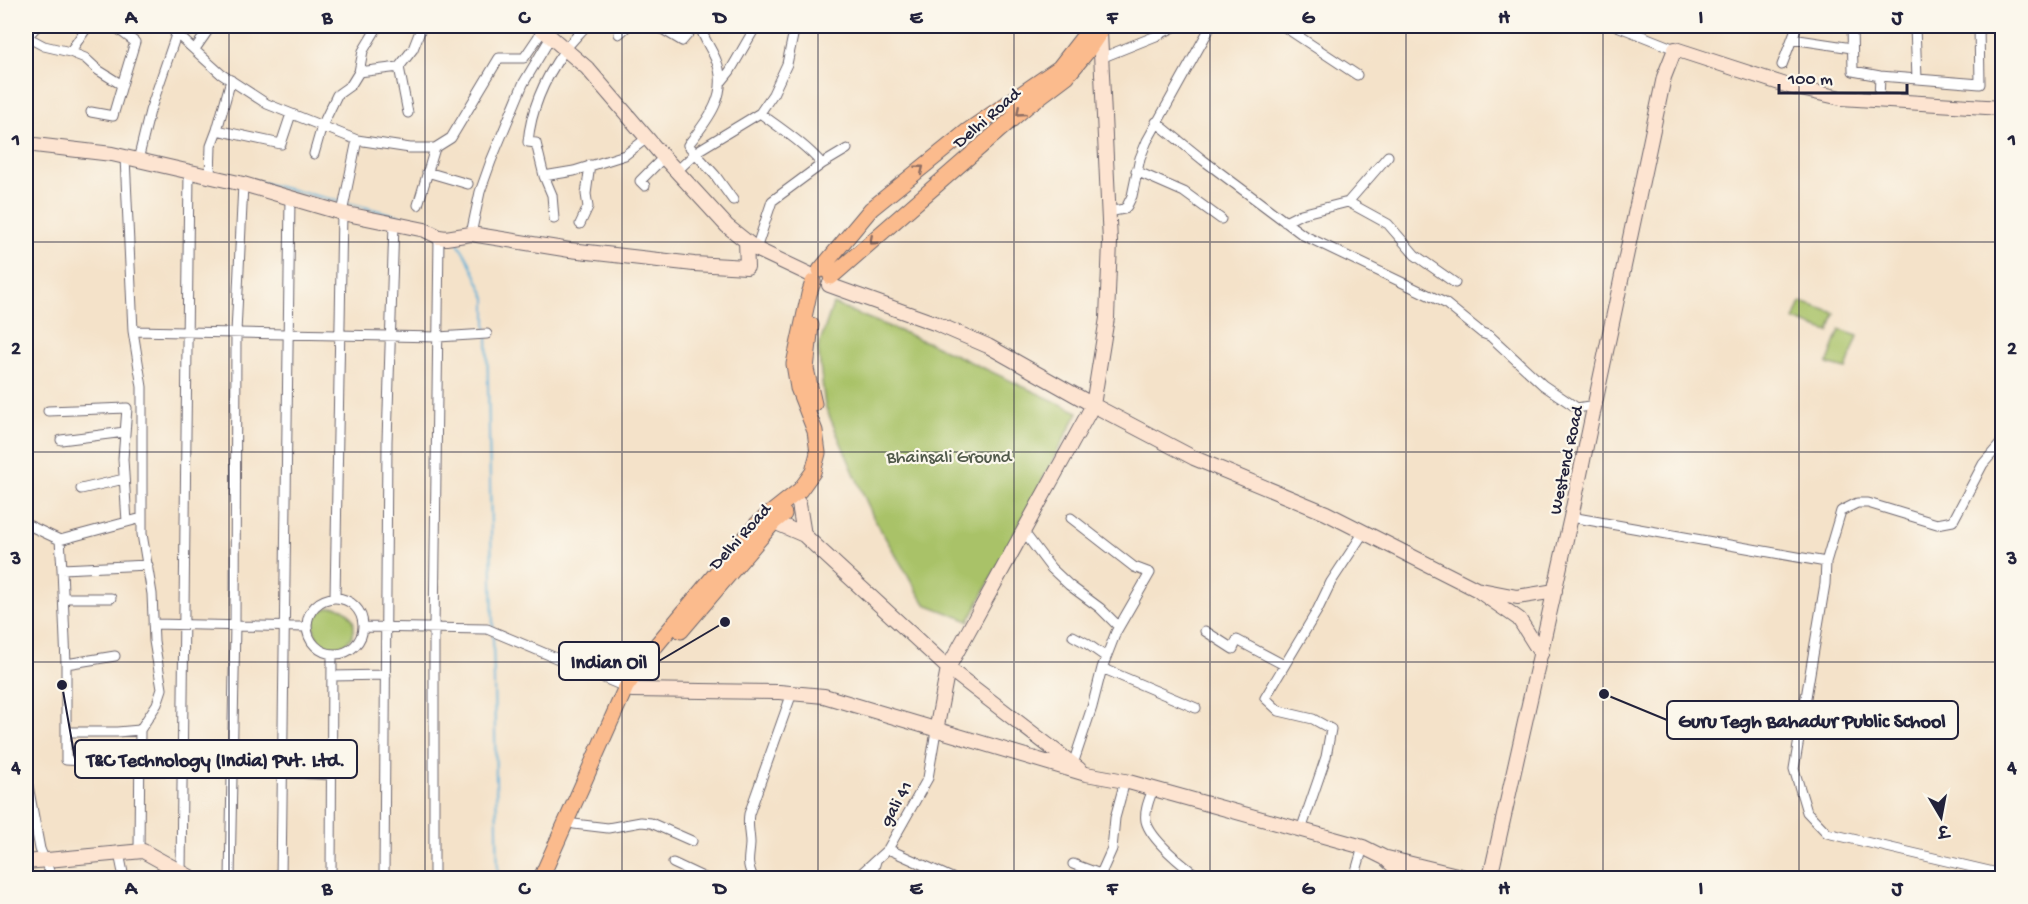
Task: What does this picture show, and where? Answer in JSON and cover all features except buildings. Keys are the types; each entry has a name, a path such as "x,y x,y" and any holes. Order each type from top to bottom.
{"main road":[{"name":"Delhi Road","path":"629,689 771,518 796,500 813,472 818,453 814,431 798,388 794,364 821,280 1026,107 1067,76 1086,53 1094,29"},
{"path":"821,280 871,209 966,132 1059,68 1094,29"},
{"path":"551,879 629,689"},
{"path":"541,879 629,689"}],"street":[{"path":"37,26 26,37 44,46 85,58 98,70 122,85"},
{"path":"70,52 87,26"},
{"path":"91,112 113,116 135,42 114,26"},
{"path":"195,49 211,26"},
{"path":"314,154 322,126 337,95 351,85 359,72 363,51 378,26"},
{"path":"359,72 399,67 413,49 422,26"},
{"path":"554,219 552,195 544,176 536,143 528,142 530,124 547,77 565,49 586,26"},
{"path":"619,34 628,26"},
{"path":"657,26 682,41 697,26 717,62 722,81"},
{"path":"733,200 715,175 688,145 705,124 717,103 722,81 756,26"},
{"path":"677,171 695,154 760,113 773,94 786,64 795,26"},
{"path":"1101,58 1176,26"},
{"path":"1108,212 1124,209 1127,206 1132,196 1136,171 1156,122 1211,26"},
{"path":"1283,26 1357,75"},
{"path":"1617,26 1675,50 1792,87 1841,98 2002,108"},
{"path":"1782,66 1797,26"},
{"path":"1852,26 1852,71 1880,76 1980,84 1979,26"},
{"path":"1915,26 1917,79"},
{"path":"139,852 140,730 157,704 162,689 153,641 152,594 142,534 142,387 133,331 135,157 173,28 231,80 267,104 357,140 410,148 435,148 451,138 498,58 524,57 544,31"},
{"path":"936,731 948,668 1093,405 1107,318 1110,242 1101,58 1094,29"},
{"path":"544,31 587,68 664,157 728,226 751,245 821,280 988,346 1194,458 1326,513 1364,532 1476,590 1519,619 1541,654"},
{"path":"467,234 491,161 544,31"},
{"path":"1792,39 1852,48"},
{"name":"Westend Road","path":"1490,879 1555,591 1664,77 1675,50"},
{"path":"399,67 408,113"},
{"path":"1879,100 1880,76"},
{"path":"210,176 211,146 231,80"},
{"path":"760,113 793,139 808,147 822,164"},
{"path":"217,130 281,144 291,114"},
{"path":"1156,122 1303,235 1445,303 1482,333 1490,336 1543,385 1577,408 1595,405"},
{"path":"544,176 574,171 625,155 647,138"},
{"path":"335,597 342,213 357,140"},
{"path":"26,144 135,157 243,184 342,213 425,230 443,237 467,234 570,250 694,264 747,267 751,245 772,201 822,164 847,149"},
{"path":"418,205 435,148"},
{"path":"1285,222 1301,214 1348,202 1388,156"},
{"path":"645,186 640,181 664,157"},
{"path":"580,224 588,207 586,194 590,165"},
{"path":"1136,171 1184,192 1221,219"},
{"path":"186,875 182,771 189,172"},
{"path":"428,172 468,184"},
{"path":"230,879 235,625 236,333 243,184"},
{"path":"281,879 290,198"},
{"path":"1348,202 1388,224 1415,255 1455,283"},
{"path":"384,879 387,441 394,224"},
{"path":"434,879 434,628 438,337 443,237"},
{"path":"133,331 438,337 487,334"},
{"path":"48,411 127,408 124,479 127,522"},
{"path":"61,440 125,432"},
{"path":"2002,441 1983,464 1953,521 1937,524 1868,503 1857,503 1841,511 1835,525 1826,562 1825,584 1794,769 1807,812 1827,833 2002,874"},
{"path":"81,489 124,479"},
{"path":"796,500 804,535"},
{"path":"1571,517 1826,562"},
{"path":"26,524 60,540 142,518"},
{"path":"771,518 804,535 948,668 1086,774"},
{"path":"1071,518 1134,567 1150,573 1119,627 1106,657 1083,736 1072,764"},
{"path":"1023,531 1051,568 1100,608 1119,627"},
{"path":"1301,830 1326,757 1331,729 1314,719 1279,711 1265,698 1344,561 1364,532"},
{"path":"60,540 66,664 66,760 182,771 232,770 332,775"},
{"path":"62,569 148,565"},
{"path":"1476,590 1517,597 1555,591"},
{"path":"335,597 350,602 363,619 362,634 354,647 340,654 319,650 307,633 306,627 308,615 315,606 324,599 335,597"},
{"path":"63,598 111,598"},
{"path":"153,624 306,627"},
{"path":"363,627 492,631 629,689 792,693 824,696 1086,774 1125,781 1363,848 1385,858 1469,879"},
{"path":"1205,631 1233,649 1237,640 1284,665"},
{"path":"1073,636 1106,657"},
{"path":"331,879 332,654"},
{"path":"66,664 116,656"},
{"path":"1102,668 1196,708"},
{"path":"332,676 386,675"},
{"path":"753,879 748,864 749,814 792,693"},
{"path":"66,732 140,730"},
{"name":"gali 41","path":"856,879 888,849 928,778 936,731"},
{"path":"26,775 40,849 52,879"},
{"path":"1073,864 1100,876 1112,849 1115,818 1125,781"},
{"path":"1153,789 1147,806 1146,821 1158,841 1201,879"},
{"path":"574,824 608,828 641,822 651,823 692,841"},
{"path":"1354,879 1363,848"},
{"path":"888,849 952,879"},
{"path":"26,862 143,851 186,875"},
{"path":"119,853 124,879"},
{"path":"871,879 877,858"},
{"path":"1385,858 1406,879"},
{"path":"673,863 705,879"}],"green space":[{"path":"1801,302 1835,313 1829,332 1794,320"},
{"name":"Bhainsali Ground","path":"833,304 934,345 1078,412 969,621 925,604 874,519 825,406 818,348"},
{"path":"1840,330 1858,336 1846,369 1827,364"},
{"path":"334,607 342,608 348,613 353,619 353,635 348,641 342,646 334,647 326,646 320,641 315,635 314,627 315,619 320,613 326,608"}],"waterway":[{"path":"254,181 342,202"},
{"path":"348,203 438,226 445,231"},
{"path":"457,241 486,298 486,330"},
{"path":"487,335 493,627"},
{"path":"493,635 498,878"}],"place":[{"name":"Indian Oil","path":"725,622"},
{"name":"T&C Technology (India) Pvt. Ltd.","path":"62,685"},
{"name":"Guru Tegh Bahadur Public School","path":"1604,694"}]}
